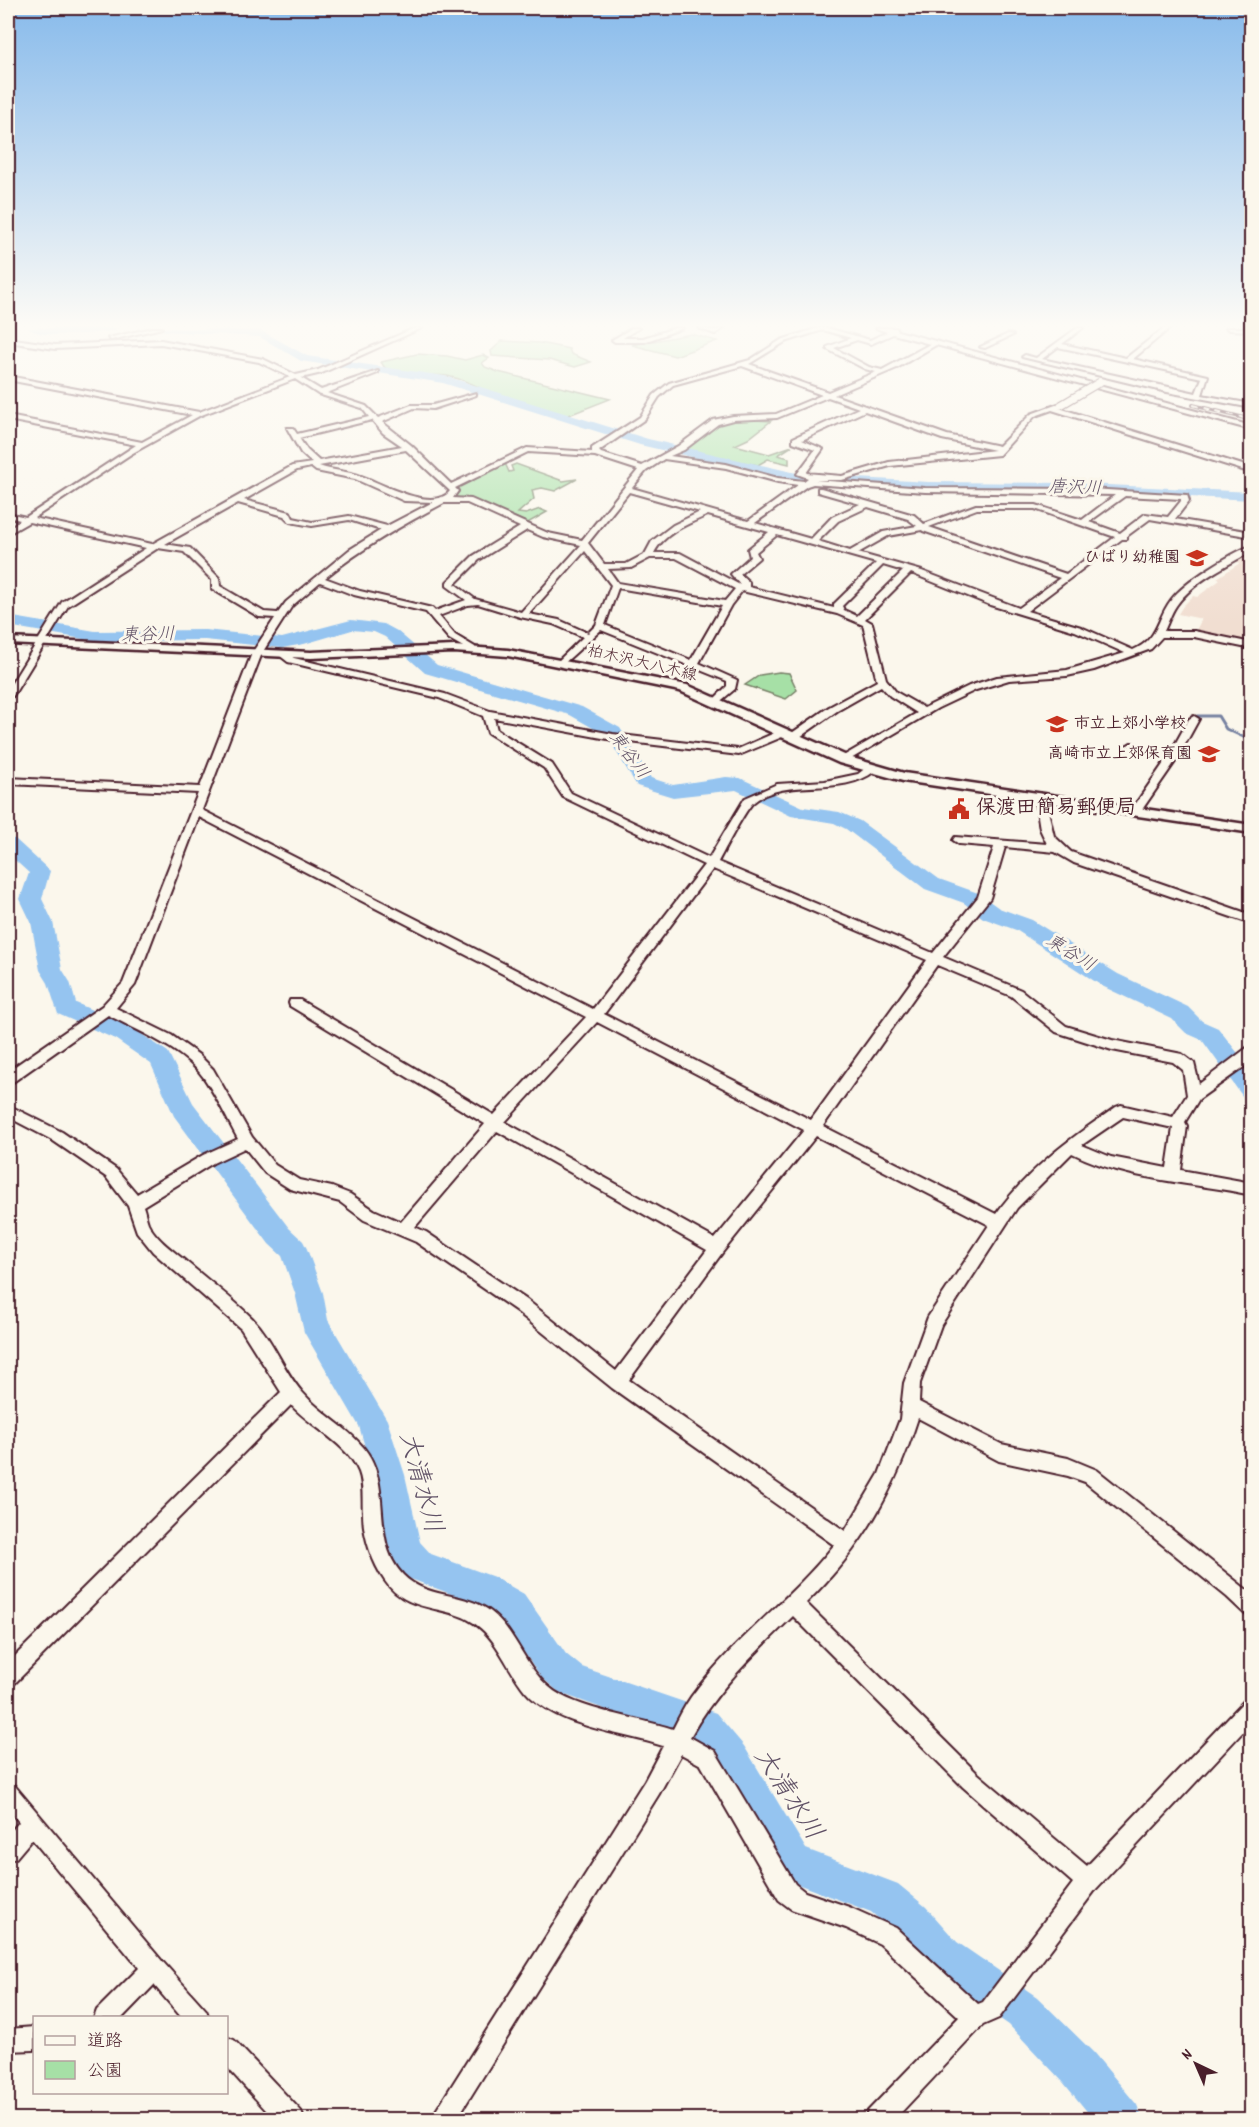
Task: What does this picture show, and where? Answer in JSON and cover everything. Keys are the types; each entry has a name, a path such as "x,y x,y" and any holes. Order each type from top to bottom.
{"main road":[{"name":"柏木沢大八木線","path":"8,641 47,634 259,649 284,655 472,649 658,681 717,701 844,760 903,777 1251,829"}],"street":[{"path":"56,427 142,444"},
{"path":"8,532 142,444 174,427"},
{"path":"328,427 292,433 317,463 315,467 319,469 357,477 408,499 468,501 551,536 585,545 615,585 727,604"},
{"path":"8,1078 103,1011 129,985 259,649 280,616 299,594 352,552 453,493 451,487 383,427"},
{"path":"596,454 595,450 629,427"},
{"path":"523,615 585,545 643,469 678,450 709,427"},
{"path":"823,427 796,440 819,449 801,474 811,481 867,504 911,517 923,527 1067,577"},
{"path":"918,427 945,437 1002,449"},
{"path":"748,525 811,481 842,478 889,464 981,457 1002,449 1022,427"},
{"path":"1113,427 1251,471"},
{"path":"8,696 65,604 155,546 295,468 408,447"},
{"path":"451,487 527,450 596,454 643,469"},
{"path":"662,457 726,466 778,480 925,490 1123,493 1184,497 1185,501 1171,519"},
{"path":"627,489 705,513 814,540 883,561 1020,612 1078,629 1132,653"},
{"path":"1083,523 1123,493"},
{"path":"237,500 287,514 290,520 304,524 349,518 388,529"},
{"path":"814,540 835,519 867,504"},
{"path":"852,553 886,534 923,527 966,510 984,507 1036,507 1124,537"},
{"path":"648,556 655,543 676,527 705,513"},
{"path":"8,515 155,546 186,550 216,580 215,587 262,615 280,616"},
{"path":"1020,612 1124,537 1148,516 1251,536"},
{"path":"473,601 450,584 476,558 527,526"},
{"path":"694,663 727,604 742,589 745,582 735,574 752,563 755,558 751,551 775,532"},
{"path":"844,760 942,701 994,680 1070,672 1148,647 1160,634 1170,608 1179,595 1251,547"},
{"path":"602,567 628,566 648,556 676,555 742,589 859,619 868,626 869,638 882,682 893,693 923,712"},
{"path":"841,613 837,606 883,561"},
{"path":"859,619 909,570"},
{"path":"319,579 357,593 423,608 452,637 472,649"},
{"path":"561,663 600,626 615,585"},
{"path":"432,615 473,601 489,603 523,615 556,622 588,636"},
{"path":"600,626 732,680 732,687 717,701"},
{"path":"1160,634 1194,634 1251,646"},
{"path":"284,655 291,660 335,672 442,696 488,714 613,737 739,752 788,735 882,682"},
{"path":"488,714 492,731 548,766 567,795 711,864 936,957 1016,993 1061,1029 1112,1045 1177,1058 1189,1067 1194,1095"},
{"path":"1135,812 1172,759 1194,719"},
{"path":"1131,746 1172,759"},
{"path":"404,1229 495,1123 595,1016 711,864 744,807 753,796 777,787 847,780 862,776 871,769"},
{"path":"8,781 203,790"},
{"path":"1040,798 1047,832 1054,848"},
{"path":"196,810 999,1223"},
{"path":"958,840 1054,848 1078,860 1251,920"},
{"path":"618,1382 717,1248 813,1129 936,957 984,898 1000,844"},
{"path":"295,1003 495,1123 717,1248"},
{"path":"103,1011 166,1039 194,1059 208,1073 247,1141 270,1169 295,1185 345,1198 369,1215 421,1237 521,1305 618,1382 848,1544"},
{"path":"1177,1123 1194,1095 1239,1063 1251,1049"},
{"path":"8,1111 57,1136 111,1173 135,1203 142,1227 158,1247 247,1324 259,1338 280,1380 305,1408 350,1445 364,1463 371,1481 373,1527 379,1549 396,1581 411,1594 457,1606 488,1621 530,1683 554,1702 681,1736 708,1758 778,1882 787,1892 799,1901 849,1918 888,1936 975,2017"},
{"path":"442,2120 652,1787 697,1705 737,1657 794,1604 848,1544 886,1479 911,1408 912,1383 934,1322 999,1223 1025,1189 1070,1146 1120,1111 1177,1123 1180,1126 1173,1176"},
{"path":"135,1203 208,1159 247,1141"},
{"path":"1070,1146 1085,1154 1173,1176 1251,1189"},
{"path":"8,1676 292,1393"},
{"path":"911,1408 924,1412 999,1452 1068,1467 1091,1476 1234,1590 1251,1607"},
{"path":"794,1604 970,1780 1088,1881"},
{"path":"877,2120 975,2017 991,2010 1088,1881 1251,1707"},
{"path":"8,1793 154,1969 196,2016"},
{"path":"8,1850 32,1823"},
{"path":"107,2016 154,1969"},
{"path":"8,2040 33,2039"},
{"path":"228,2050 292,2120"}],"shaded area":[{"path":"1251,550 1251,644 1195,632 1202,619 1178,614 1183,606 1193,596 1197,597 1220,580 1217,578 1240,563 1236,561"}],"green space":[{"path":"763,427 748,439 735,445 769,454 792,446 778,455 789,458 789,464 768,459 758,465 686,451 709,429"},
{"path":"505,463 509,472 513,471 511,466 516,464 563,481 577,479 555,491 542,488 532,490 534,499 518,513 526,514 540,509 547,512 526,524 486,507 452,499 459,492 457,485"},
{"path":"789,673 797,690 786,699 745,685 760,675"}],"waterway":[{"path":"149,444 180,427"},
{"name":"唐沢川","path":"597,427 645,442 805,479 929,486 1068,487 1252,496"},
{"path":"8,536 24,524"},
{"name":"東谷川","path":"8,621 95,636 205,635 282,643 298,641 351,625 378,627 391,634 431,669 576,711 614,732 644,782 673,791 726,783 740,784 798,812 839,818 853,825 932,884 971,898 991,913 1024,925 1110,980 1180,1013 1194,1027 1210,1034 1252,1090"},
{"path":"1197,716 1218,716 1226,729 1252,741"},
{"name":"大清水川","path":"8,844 40,871 31,899 42,922 51,970 59,982 66,1008 123,1033 160,1058 183,1109 279,1236 293,1249 309,1293 314,1323 372,1420 389,1475 399,1529 408,1553 420,1566 482,1589 512,1606 554,1666 572,1681 703,1726 731,1759 793,1863 884,1898 912,1921 943,1956 1023,2011 1078,2067 1122,2120"}],"place":[{"name":"ひばり幼稚園","path":"1197,558"},
{"name":"市立上郊小学校","path":"1057,724"},
{"name":"高崎市立上郊保育園","path":"1209,754"},
{"name":"保渡田簡易郵便局","path":"959,809"}]}
